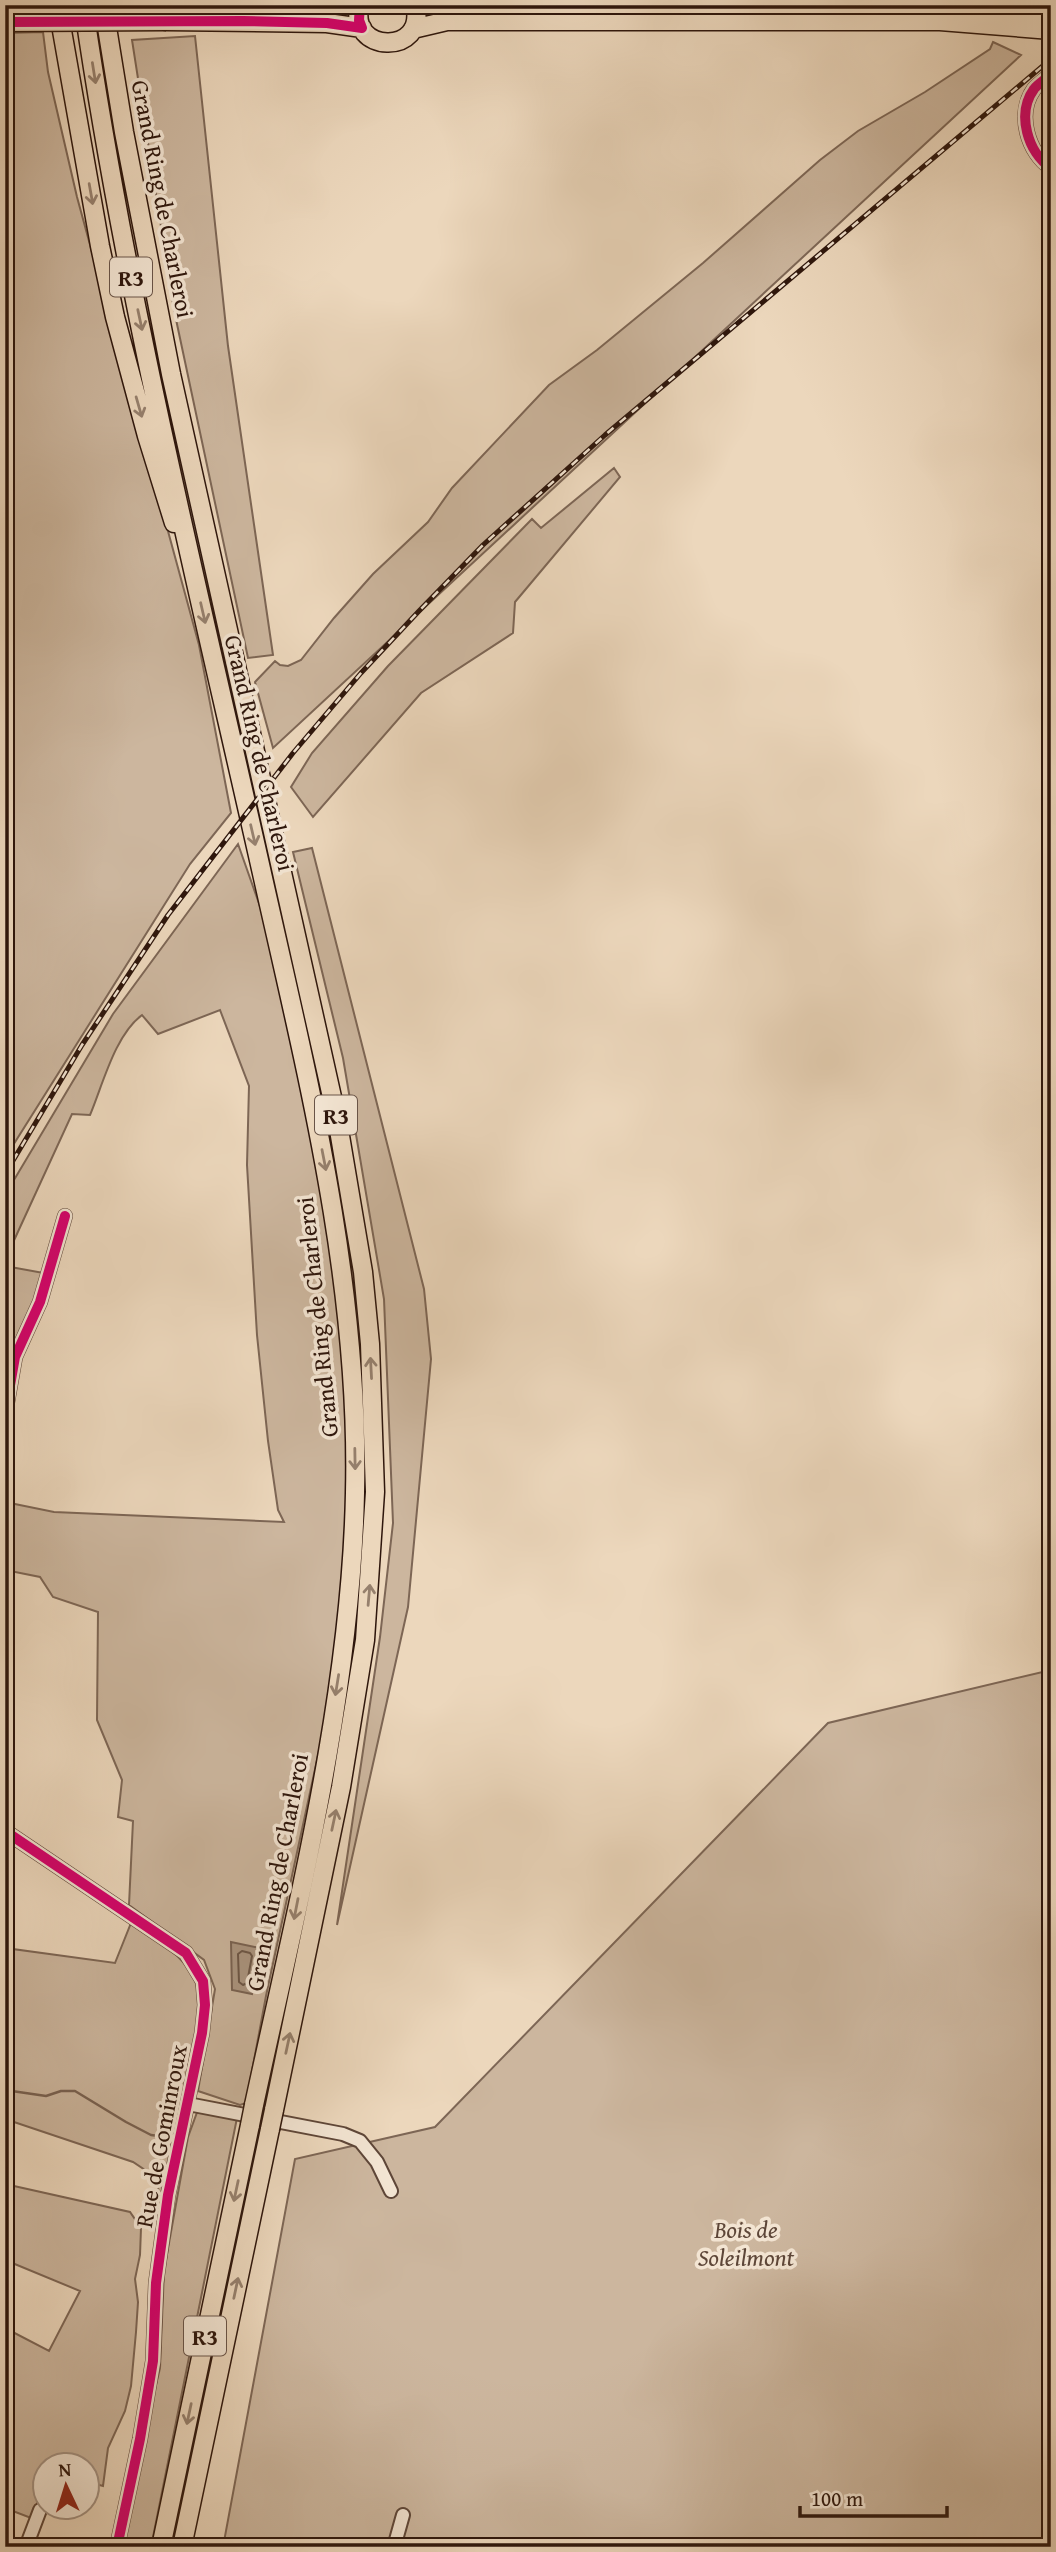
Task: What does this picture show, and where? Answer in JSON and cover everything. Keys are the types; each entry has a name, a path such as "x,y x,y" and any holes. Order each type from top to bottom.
{"highway":[{"path":"58,5 100,247 116,317 171,518 188,546"},
{"name":"Grand Ring de Charleroi","path":"83,5 118,215 188,546 318,1126 342,1273 354,1420 355,1491 345,1637 321,1783 161,2547"},
{"name":"Grand Ring de Charleroi","path":"103,5 124,132 171,374 338,1124 361,1260 370,1344 375,1492 365,1640 341,1787 182,2547"},
{"path":"5,22 338,5"},
{"path":"360,5 359,20 362,28 374,40 391,44 400,41 413,29 416,21 415,5"},
{"path":"446,5 942,8 1049,25"},
{"path":"5,8 327,23 362,28"},
{"path":"413,29 446,21 940,21 1049,25"}],"street":[{"path":"1051,74 1034,90 1026,118 1035,154 1051,168"},
{"path":"5,1414 15,1357 40,1302 65,1216"},
{"name":"Rue de Gominroux","path":"5,1830 186,1953 203,1981 205,2005 202,2033 169,2195 157,2275 153,2361 117,2547"},
{"path":"188,2104 343,2134 360,2141 377,2162 391,2191"},
{"path":"394,2547 403,2515"},
{"path":"26,2547 36,2520"}],"green space":[{"path":"43,32 48,72 77,197 199,645 231,813 190,864 5,1158 5,33"},
{"path":"195,36 228,346 273,655 248,658 174,310 132,40"},
{"path":"993,42 1021,55 273,748 255,682 275,661 288,666 301,660 373,574 428,522 452,488 549,385 597,350 703,263 820,160 858,131 925,92 990,49"},
{"path":"614,468 620,477 515,602 513,633 421,693 313,817 291,787 312,753 388,666 532,519 541,528"},
{"path":"238,844 262,912 342,1273 350,1474 333,1686 266,1996 246,2103 240,2105 198,2091 215,1989 204,1960 129,1905 133,1821 118,1817 122,1780 97,1720 98,1612 53,1597 40,1577 5,1570 5,1502 54,1512 284,1522 278,1510 268,1441 257,1335 247,1165 249,1086 220,1010 158,1034 142,1015 133,1024 117,1047 90,1115 72,1114 5,1260 5,1195 113,1014"},
{"path":"312,848 424,1289 431,1359 408,1607 337,1925 380,1637 393,1523 384,1299 343,1058 293,852"},
{"path":"5,1266 49,1274 5,1398"},
{"name":"Bois de Soleilmont","path":"1051,1670 1051,2547 223,2547 295,2159 435,2127 828,1723"},
{"path":"131,1923 181,1960 189,1969 198,1991 199,2019 160,2205 157,2178 133,2162 5,2119 5,1948 115,1963"},
{"path":"199,2107 237,2118 151,2547 117,2547 160,2368 164,2271 188,2137"},
{"path":"5,2184 130,2212 141,2228 140,2255 135,2279 138,2302 131,2386 125,2411 108,2448 103,2486 102,2450 32,2450 31,2518 5,2508 5,2328 49,2351 80,2291 5,2260"}],"water":[{"path":"231,1942 260,1948 252,1994 232,1990"}],"waterway":[{"path":"5,2090 46,2096 61,2091 75,2091 151,2135 166,2137"}],"railway":[{"path":"5,1174 82,1045 168,915 293,753 361,673 419,611 483,545 605,435 1051,59"}],"cycle path":[{"path":"5,8 302,8 338,5"},
{"path":"5,22 243,21 327,23 362,28 359,20 360,5"},
{"path":"1051,74 1034,89 1029,99 1025,121 1036,153 1051,168"},
{"path":"5,1414 15,1357 40,1302 65,1216"},
{"path":"5,1831 186,1953 203,1981 205,2005 202,2033 168,2195 156,2283 153,2361 117,2547"}]}
